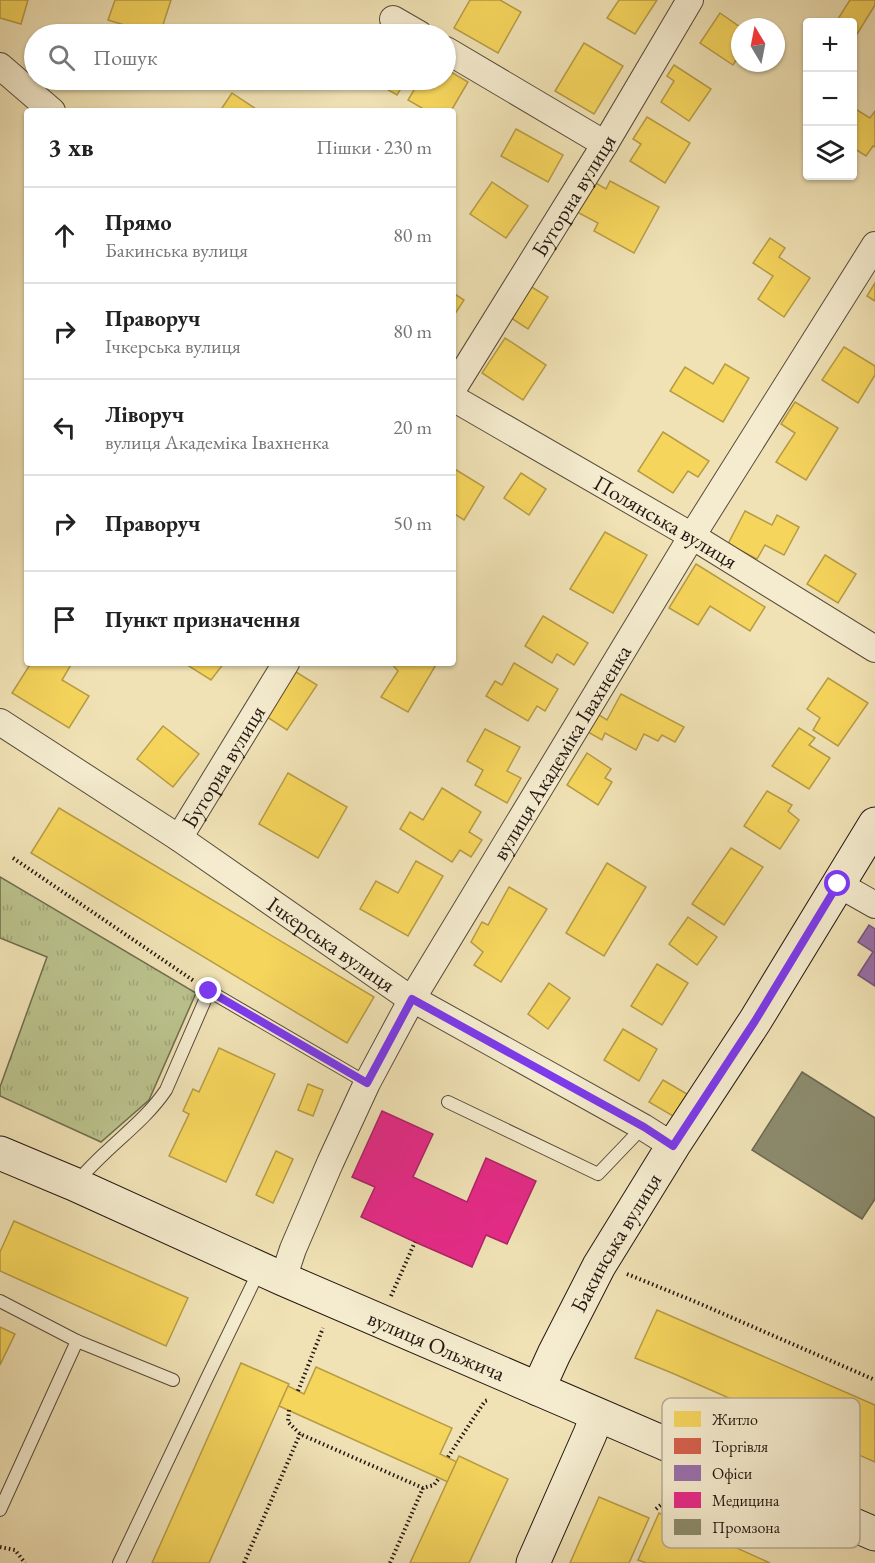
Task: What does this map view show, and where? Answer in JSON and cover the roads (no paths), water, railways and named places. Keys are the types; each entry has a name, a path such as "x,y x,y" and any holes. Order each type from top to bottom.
{"main road":[{"name":"Бакинська вулиця","path":"538,1389 600,1266 673,1146 755,1021 875,824"},
{"name":"вулиця Ольжича","path":"0,1153 272,1274 662,1442"},
{"path":"533,1563 597,1414"},
{"name":"вулиця Ольжича","path":"860,1528 875,1534"}],"street":[{"name":"Бугорна вулиця","path":"456,384 605,144 690,0"},
{"path":"393,19 402,24"},
{"path":"456,56 605,144"},
{"path":"0,66 24,87"},
{"path":"28,90 49,108"},
{"name":"вулиця Академіка Івахненка","path":"272,1274 293,1249 367,1083 412,999 692,536 875,245"},
{"name":"Полянська вулиця","path":"456,400 692,536 875,649"},
{"name":"Бугорна вулиця","path":"179,838 284,666"},
{"name":"Ічкерська вулиця","path":"0,722 179,838 402,993 644,1127 673,1146"},
{"path":"838,884 875,905"}],"lane":[{"path":"74,1184 157,1103 166,1090 209,991 367,1083"},
{"path":"448,1102 598,1174 644,1127"},
{"path":"119,1563 207,1378 272,1274"},
{"path":"0,1301 77,1341 173,1380"},
{"path":"0,1510 77,1341"}]}
